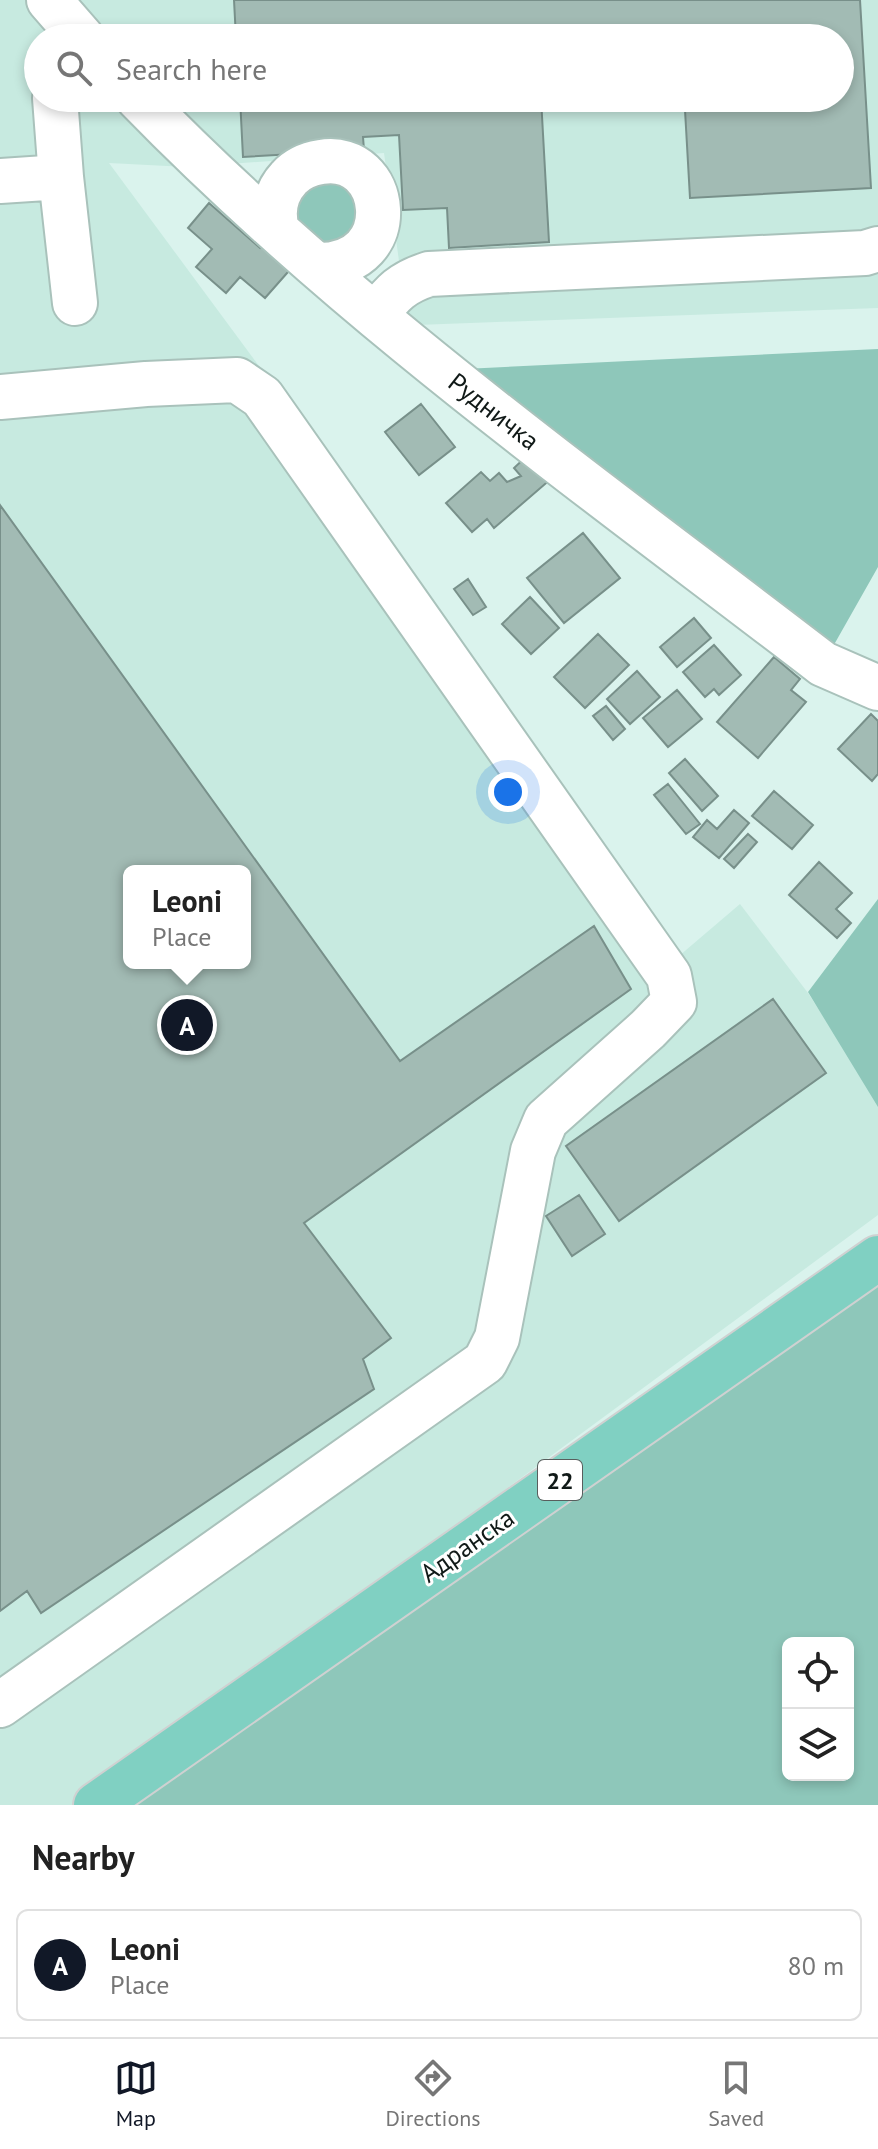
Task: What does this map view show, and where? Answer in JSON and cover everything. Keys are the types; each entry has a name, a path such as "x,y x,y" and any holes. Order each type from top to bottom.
{"main road":[{"name":"Адранска","path":"96,1805 878,1258"}],"street":[{"path":"50,0 61,0"},
{"path":"50,0 70,24"},
{"path":"56,112 75,303"},
{"name":"Рудничка","path":"152,112 206,168 440,369 823,664 878,688"},
{"path":"277,230 274,218 276,201 282,186 293,173 308,164 326,161 343,163 359,172 371,185 378,202 379,219 374,236 355,266 354,283 369,308 409,280 429,274 865,253 878,249"},
{"path":"0,181 61,177"},
{"path":"238,195 254,197 282,186"},
{"path":"318,265 334,265 364,251"},
{"path":"0,397 146,384 237,380 262,397 669,976 674,1002 546,1120 533,1151 497,1338 485,1362 0,1705"}],"shaded area":[{"path":"0,0 49,0 70,24 24,24 24,112 152,112 206,168 109,163 417,580 679,956 740,904 808,993 878,1100 878,1215 77,1805 0,1805"},
{"path":"53,0 878,0 878,308 417,325 408,313 404,297 384,153 228,164 161,112 854,112 854,24 73,24"},
{"path":"308,164 378,202 334,265 276,201"},
{"path":"878,349 878,567 831,650 464,369"},
{"path":"878,899 878,1107 808,992"},
{"path":"878,1261 878,1805 96,1805"}],"building":[{"path":"234,0 860,0 871,188 690,198 685,112 854,112 854,24 235,24"},
{"path":"241,112 542,112 549,242 449,248 447,208 403,210 399,135 363,137 364,150 243,157"},
{"path":"209,203 260,248 268,240 295,264 265,298 240,277 226,293 196,267 212,249 188,228"},
{"path":"421,404 455,447 419,475 385,432"},
{"path":"530,453 552,478 494,528 487,519 472,532 446,503 481,472 490,481 499,473 507,482 521,476 514,468"},
{"path":"0,505 400,1061 594,926 631,989 304,1223 391,1338 363,1359 374,1389 41,1613 27,1591 0,1611"},
{"path":"583,533 620,578 564,623 527,578"},
{"path":"468,579 486,607 473,615 454,589"},
{"path":"530,597 559,628 531,654 502,624"},
{"path":"694,618 711,638 677,667 660,647"},
{"path":"598,634 629,665 585,708 554,677"},
{"path":"714,645 741,675 719,695 714,689 705,697 683,672"},
{"path":"774,657 800,679 791,690 806,702 758,758 717,722"},
{"path":"637,671 660,697 630,724 607,699"},
{"path":"677,690 702,719 668,747 643,718"},
{"path":"606,706 625,729 613,740 593,716"},
{"path":"871,714 878,721 878,774 872,781 838,749"},
{"path":"685,759 718,796 702,811 669,773"},
{"path":"668,784 700,824 686,834 654,795"},
{"path":"774,791 813,825 792,849 752,816"},
{"path":"734,810 749,823 719,858 693,837 707,820 717,829"},
{"path":"748,834 757,842 734,868 724,859"},
{"path":"819,862 852,893 836,909 851,923 837,938 789,895"},
{"path":"773,999 826,1073 619,1221 566,1146"},
{"path":"579,1195 605,1234 572,1256 546,1216"}],"place":[{"name":"Leoni","path":"187,1025"}]}
